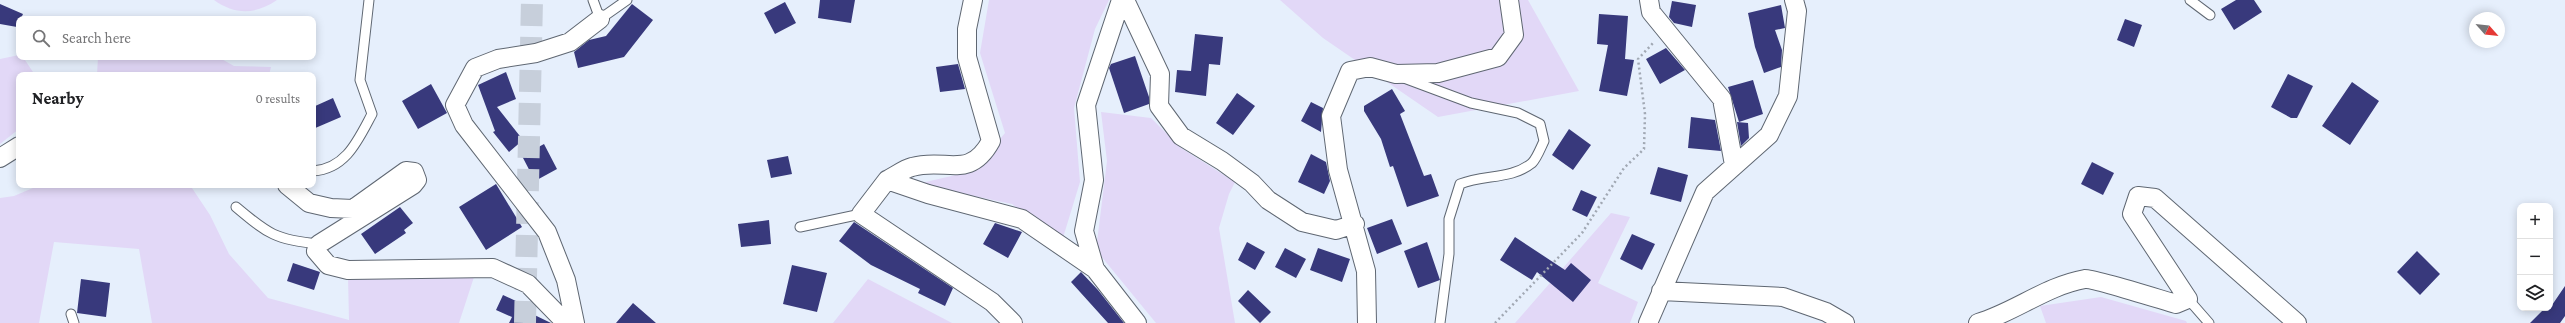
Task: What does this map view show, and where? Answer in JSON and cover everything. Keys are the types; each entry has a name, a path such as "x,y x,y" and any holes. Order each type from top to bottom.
{"street":[{"path":"973,0 967,29 967,56 992,141 983,156 969,164 912,167 887,180 861,214 992,302 1012,319 1013,323"},
{"path":"1095,269 1084,231 1094,180 1086,105 1121,0"},
{"path":"1125,0 1160,74 1160,106 1181,136 1222,161 1252,182 1268,200 1302,222 1336,230 1355,224"},
{"path":"1367,323 1366,271 1355,224 1338,170 1331,116 1350,71 1370,67 1396,74 1438,73 1498,57 1514,35 1509,0"},
{"path":"1649,0 1651,12 1722,99 1734,166"},
{"path":"1648,323 1705,192 1769,135 1788,96 1797,11 1794,0"},
{"path":"575,323 566,280 547,232 464,125 455,105 475,68 498,59 536,53 570,42 600,19"},
{"path":"0,158 16,148"},
{"path":"291,188 309,203 331,208 353,208 406,171 414,172 417,180 413,185 319,244 316,251 328,265 348,270 493,268 528,284 566,323"},
{"path":"887,180 928,194 1022,219 1095,269 1137,323"},
{"path":"1985,322 2032,297 2086,279 2176,304 2188,299 2132,214 2138,196 2155,198 2297,323"},
{"path":"1661,291 1783,297 1826,312 1845,323"}],"lane":[{"path":"316,171 326,170 344,160 372,114 360,80 369,0"},
{"path":"593,0 600,19 627,0"},
{"path":"2190,0 2210,15"},
{"path":"1396,74 1471,103 1518,113 1540,124 1544,141 1533,162 1508,176 1476,178 1460,184 1449,219 1449,254 1440,323"},
{"path":"236,207 265,232 291,241 319,244"},
{"path":"800,227 861,214"},
{"path":"2188,299 2209,323"}],"path":[{"path":"1495,323 1582,234 1624,168 1644,149 1644,114 1638,59 1665,30"}],"shaded area":[{"path":"214,0 277,0 269,5 253,11 237,11"},
{"path":"989,0 1109,0 1095,29 1074,108 1080,182 1062,241 1012,204 917,184 973,171 1005,133 980,53"},
{"path":"1280,0 1528,0 1579,91 1438,117 1323,38"},
{"path":"16,56 16,60 25,60 33,72 16,72 16,131 0,144 0,59"},
{"path":"98,60 223,60 234,66 271,67 270,72 97,72"},
{"path":"1101,112 1151,118 1181,148 1235,182 1229,194 1219,228 1235,323 1156,323 1096,250 1107,161"},
{"path":"33,188 192,188 210,215 229,254 268,298 349,320 348,277 474,277 459,323 152,323 139,249 54,242 39,323 0,323 0,198 14,196"},
{"path":"1611,213 1630,217 1598,283 1638,302 1630,323 1515,323"},
{"path":"868,279 952,323 833,323"},
{"path":"2101,297 2186,321 2187,323 2046,323 2040,306"}],"building":[{"path":"820,0 855,0 851,23 818,18"},
{"path":"2236,0 2254,0 2262,12 2234,30 2221,9"},
{"path":"1672,1 1696,5 1692,27 1674,23 1669,17"},
{"path":"785,2 796,23 775,34 764,13"},
{"path":"0,4 23,14 22,16 16,16 16,27 0,24"},
{"path":"632,4 653,20 624,57 578,68 574,52 589,40 606,36"},
{"path":"1781,5 1785,28 1775,30 1782,50 1781,67 1764,73 1755,47 1748,13"},
{"path":"1599,14 1628,16 1625,59 1634,60 1627,96 1599,91 1608,45 1597,44"},
{"path":"2125,19 2142,25 2134,47 2117,40"},
{"path":"1195,34 1223,37 1220,65 1209,64 1206,96 1175,92 1177,70 1191,71"},
{"path":"1666,48 1685,70 1660,84 1646,59"},
{"path":"1135,56 1149,97 1149,104 1124,113 1109,68 1111,64"},
{"path":"958,64 965,89 940,92 936,67"},
{"path":"506,72 516,99 497,107 523,140 509,152 493,132 495,131 478,85"},
{"path":"2288,74 2313,86 2297,118 2291,118 2271,107"},
{"path":"1753,80 1763,114 1739,122 1728,87"},
{"path":"2352,82 2379,101 2350,145 2322,126"},
{"path":"431,84 447,113 418,129 402,101"},
{"path":"1392,89 1405,111 1400,114 1424,176 1431,174 1439,196 1407,207 1393,166 1390,167 1381,139 1364,111 1364,106"},
{"path":"1237,93 1255,106 1233,135 1216,123"},
{"path":"333,98 341,117 316,128 316,106"},
{"path":"1311,102 1323,108 1321,132 1301,121"},
{"path":"1691,117 1715,120 1721,151 1688,148"},
{"path":"1737,122 1748,123 1749,138 1741,146"},
{"path":"1569,129 1591,145 1573,170 1552,155"},
{"path":"544,144 557,169 535,181 522,156"},
{"path":"1311,154 1326,162 1330,181 1324,194 1298,182"},
{"path":"788,156 792,174 771,178 767,160"},
{"path":"2092,162 2114,173 2103,195 2081,184"},
{"path":"1658,167 1688,175 1681,202 1650,194"},
{"path":"496,184 522,227 486,250 459,207"},
{"path":"1581,190 1597,197 1587,217 1572,210"},
{"path":"400,207 413,223 404,230 406,233 375,254 361,234"},
{"path":"1392,219 1402,244 1377,254 1367,228"},
{"path":"769,220 771,244 741,247 738,224"},
{"path":"854,222 953,288 945,306 918,293 920,289 871,265 839,241"},
{"path":"995,223 1022,232 1008,258 983,244"},
{"path":"1632,234 1655,244 1642,270 1620,259"},
{"path":"1515,237 1565,270 1571,263 1591,280 1573,302 1537,272 1532,280 1500,260"},
{"path":"1247,242 1265,252 1255,270 1238,260"},
{"path":"1427,242 1440,280 1418,288 1404,251"},
{"path":"1285,248 1306,259 1296,278 1275,267"},
{"path":"1318,248 1350,259 1342,282 1310,270"},
{"path":"2417,251 2440,274 2420,295 2397,272"},
{"path":"293,263 320,272 314,290 287,281"},
{"path":"792,265 827,273 817,312 783,304"},
{"path":"1081,272 1098,290 1124,323 1108,323 1071,282"},
{"path":"81,279 110,283 106,317 77,313"},
{"path":"2565,286 2565,316 2560,323 2530,323 2542,311 2553,311 2553,304"},
{"path":"1248,290 1271,312 1260,323 1238,301"},
{"path":"503,295 518,302 516,306 551,323 509,323 512,317 496,310"},
{"path":"633,303 656,323 616,323"}],"tunnel":[{"path":"525,323 532,0"}]}
